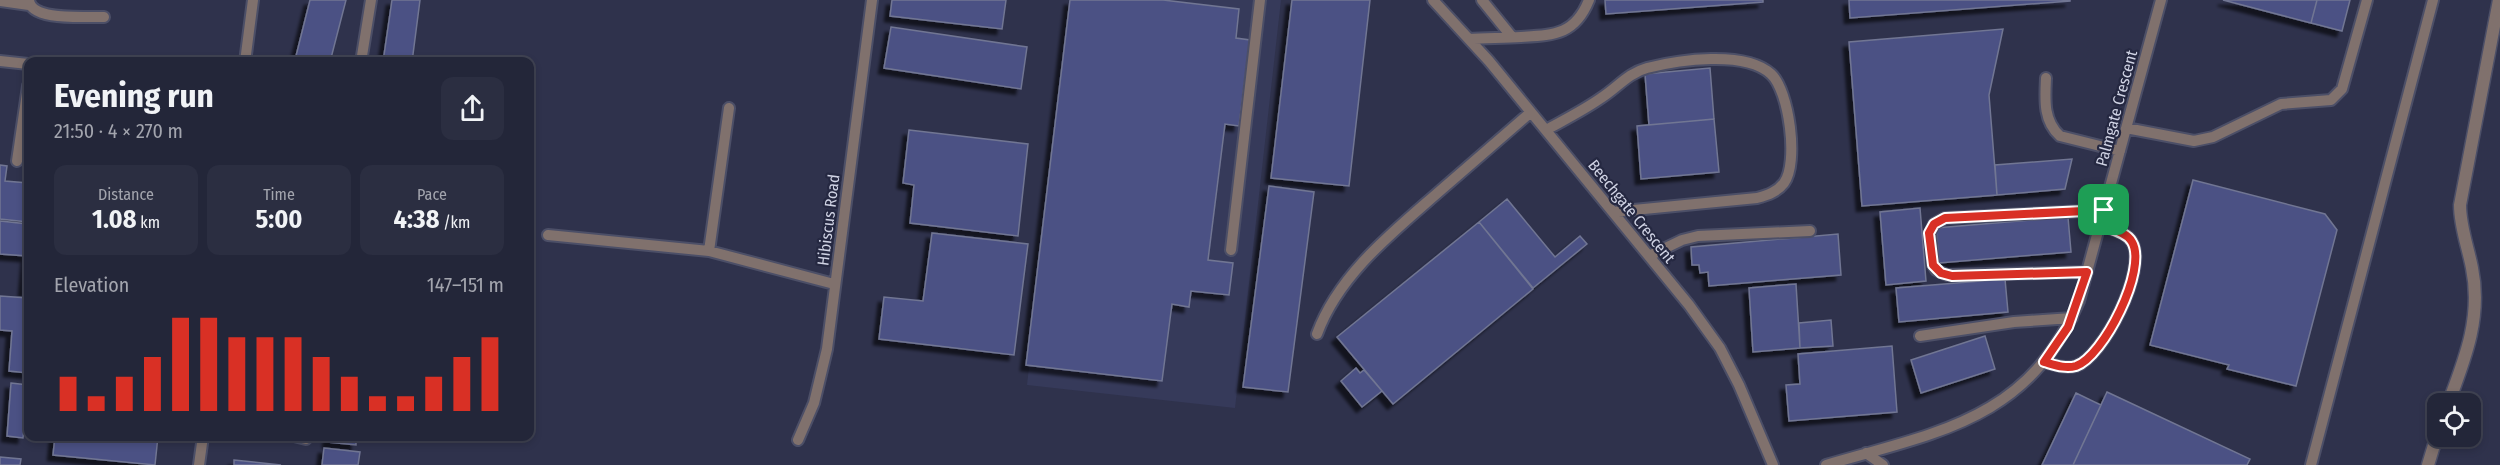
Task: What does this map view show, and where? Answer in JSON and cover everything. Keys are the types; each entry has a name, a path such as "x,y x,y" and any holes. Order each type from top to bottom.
{"street":[{"path":"2452,393 2468,352 2475,324 2472,269 2460,220 2460,205 2499,0"},
{"path":"2428,465 2433,447"}],"lane":[{"path":"246,57 253,0"},
{"path":"362,57 370,0"},
{"name":"Hibiscus Road","path":"798,440 820,382 827,349 872,0"},
{"path":"1231,250 1260,0"},
{"name":"Beechgate Crescent","path":"1432,0 1469,39 1531,112 1689,305 1720,348 1749,406 1773,465"},
{"path":"1482,0 1512,37"},
{"path":"1469,39 1551,35 1564,31 1576,23 1589,0"},
{"name":"Palmgate Crescent","path":"1826,465 1931,434 1972,417 2004,400 2029,380 2052,352 2072,318 2087,272 2161,0"},
{"path":"2127,128 2194,141 2213,137 2281,104 2331,100 2342,89 2367,0"},
{"path":"2311,465 2433,0"},
{"path":"0,2 29,2 36,12 44,15 104,17"},
{"path":"1546,130 1600,99 1627,77 1646,69 1698,61 1726,60 1756,65 1772,75 1784,98 1791,157 1788,177 1778,189 1757,198 1613,212"},
{"path":"0,61 24,64"},
{"path":"2046,78 2047,111 2054,130 2060,136 2120,151"},
{"path":"709,251 729,108"},
{"path":"1317,334 1324,315 1338,292 1365,260 1531,112"},
{"path":"17,161 24,113"},
{"path":"2087,272 1947,275 1936,270 1933,265 1929,233 1934,224 1945,218 2104,210"},
{"path":"2044,362 2063,368 2075,366 2092,355 2108,332 2129,291 2135,262 2132,242 2126,235 2100,225"},
{"path":"1649,256 1682,240 1698,236 1810,231"},
{"path":"548,235 709,251 834,284"},
{"path":"1920,336 2030,320 2072,318"},
{"path":"199,465 202,441"},
{"path":"1866,453 1883,465"}],"shaded area":[{"path":"1071,0 1281,0 1235,408 1027,385"}],"building":[{"path":"310,0 346,0 331,57 296,56"},
{"path":"392,0 420,0 413,57 384,57"},
{"path":"892,0 1006,0 1002,29 890,16"},
{"path":"1070,0 1163,0 1239,9 1236,38 1250,40 1239,126 1225,124 1208,260 1233,263 1229,295 1191,291 1189,307 1172,304 1162,381 1026,365"},
{"path":"1292,0 1370,0 1349,186 1271,178"},
{"path":"1605,0 1763,0 1763,2 1606,14"},
{"path":"1849,0 2070,0 2070,1 1850,18"},
{"path":"2223,0 2317,0 2311,23"},
{"path":"2317,0 2350,0 2342,31 2311,23"},
{"path":"891,27 1027,47 1021,89 884,68"},
{"path":"2003,29 1989,95 1997,195 1862,206 1849,42"},
{"path":"1710,68 1714,119 1649,125 1645,74"},
{"path":"1714,119 1719,172 1641,179 1637,126"},
{"path":"909,130 1028,144 1018,236 910,223 914,185 903,183"},
{"path":"2072,159 2065,189 1997,195 1995,165"},
{"path":"0,165 7,166 5,181 24,183 24,222 0,219"},
{"path":"2193,180 2325,214 2337,230 2296,386 2227,369 2229,365 2150,345"},
{"path":"1269,186 1314,192 1288,392 1243,387"},
{"path":"1507,199 1555,257 1580,236 1587,244 1533,288 1479,222"},
{"path":"1920,208 1926,281 1886,285 1880,212"},
{"path":"2068,217 2071,252 1939,263 1936,228"},
{"path":"0,221 24,224 24,256 0,254"},
{"path":"1479,222 1533,289 1393,404 1337,337"},
{"path":"932,233 1028,244 1014,355 879,339 884,297 923,301"},
{"path":"1838,234 1841,275 1709,286 1708,272 1700,273 1699,265 1692,265 1691,247"},
{"path":"2005,279 2008,312 1899,322 1896,288"},
{"path":"1796,284 1800,348 1753,352 1749,288"},
{"path":"0,296 24,298 24,373 9,371 12,331 0,330"},
{"path":"1831,320 1833,346 1800,348 1799,323"},
{"path":"1985,336 1995,369 1921,393 1911,360"},
{"path":"1892,346 1897,412 1789,421 1786,385 1800,384 1798,354"},
{"path":"1356,368 1360,373 1364,370 1382,391 1362,407 1341,381"},
{"path":"11,383 24,385 23,438 7,436"},
{"path":"2107,392 2250,459 2247,465 2073,465"},
{"path":"2076,393 2101,405 2073,465 2042,465"},
{"path":"54,441 157,441 155,465 53,455"},
{"path":"356,441 356,445 328,442"},
{"path":"324,448 360,452 358,465 322,465"},
{"path":"0,457 21,459 20,465 0,465"},
{"path":"234,460 281,465 234,465"}],"route":[{"path":"2104,210 2100,225 2126,235 2132,242 2135,262 2129,291 2108,332 2092,355 2075,366 2063,368 2044,362 2068,327 2079,301 2087,272 1952,276 1941,273 1933,265 1929,233 1937,221 1945,218 1984,214 2104,210"}]}
